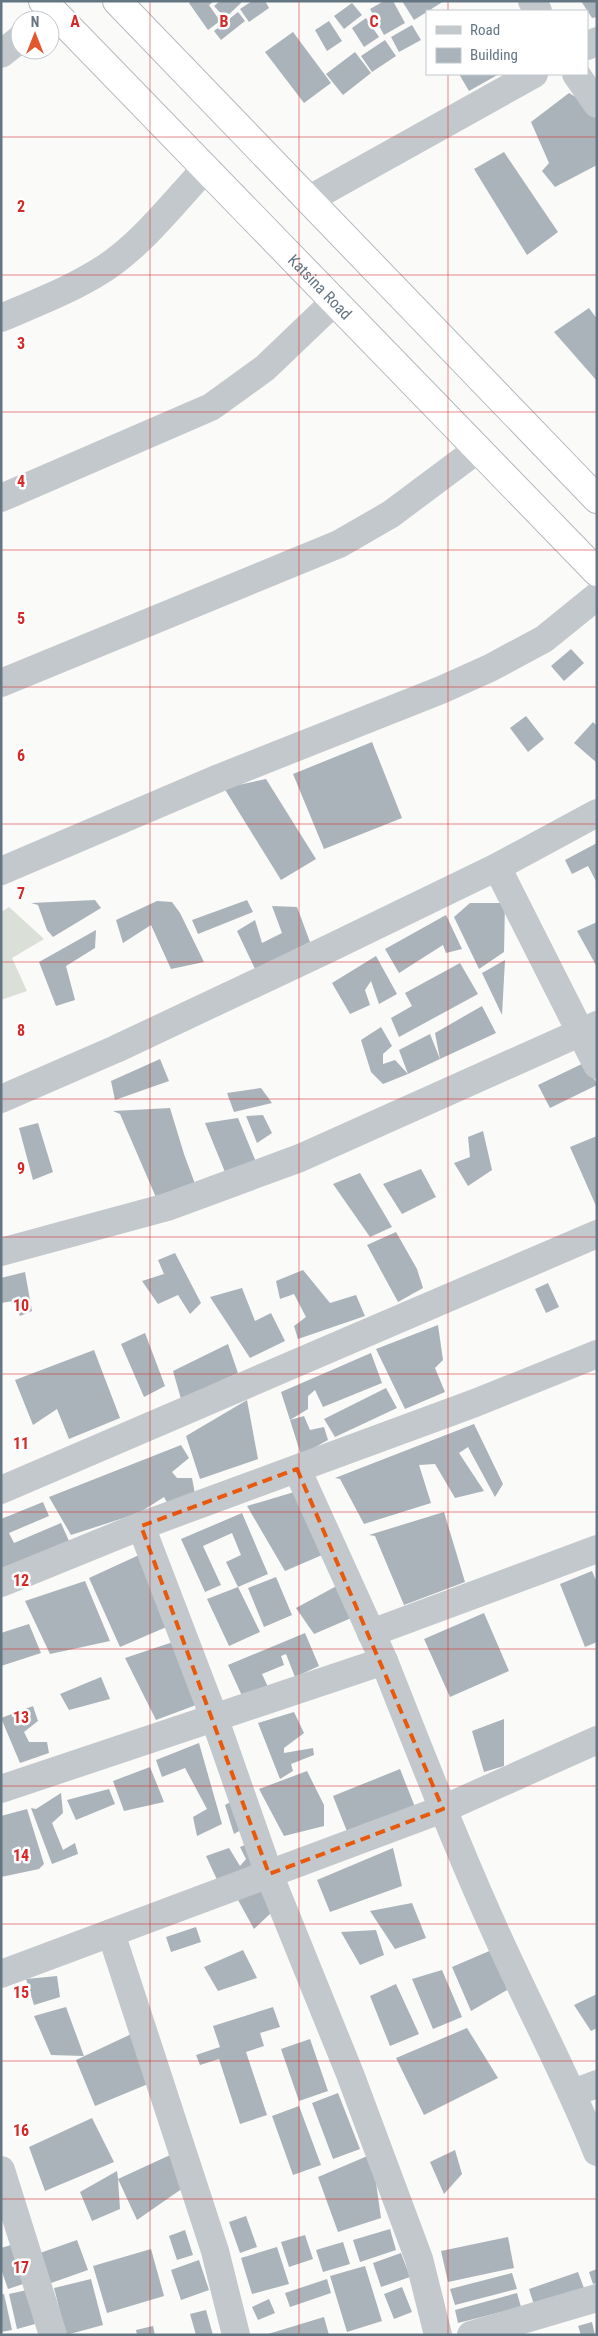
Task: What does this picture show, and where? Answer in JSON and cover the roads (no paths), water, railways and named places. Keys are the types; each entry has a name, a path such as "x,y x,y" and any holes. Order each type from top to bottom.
{"highway":[{"path":"117,1 597,499"},
{"name":"Katsina Road","path":"60,25 206,168 597,572"}],"street":[{"path":"308,200 532,75"},
{"path":"577,75 597,104"},
{"path":"1,318 71,287 105,268 131,247 206,168"},
{"path":"1,498 211,407 265,368 335,301"},
{"path":"1,683 339,544 391,514 478,449"},
{"path":"1,871 219,778 441,690 490,668 544,638 597,596"},
{"path":"1,1099 116,1048 497,867 597,813"},
{"path":"497,867 589,1029 597,1065"},
{"path":"1,1252 167,1207 300,1158 589,1029"},
{"path":"1,1490 597,1234"},
{"path":"1,1583 141,1526 475,1404 597,1354"},
{"path":"297,1469 384,1661 469,1874 525,1999 585,2089 597,2152"},
{"path":"141,1526 214,1717 269,1874 350,2074 419,2259 438,2335"},
{"path":"371,1633 597,1549"},
{"path":"1,1789 384,1661"},
{"path":"1,1974 443,1809 597,1740"},
{"path":"111,1933 215,2251 236,2335"},
{"path":"1,2170 53,2335"},
{"path":"471,2335 597,2298"}]}
